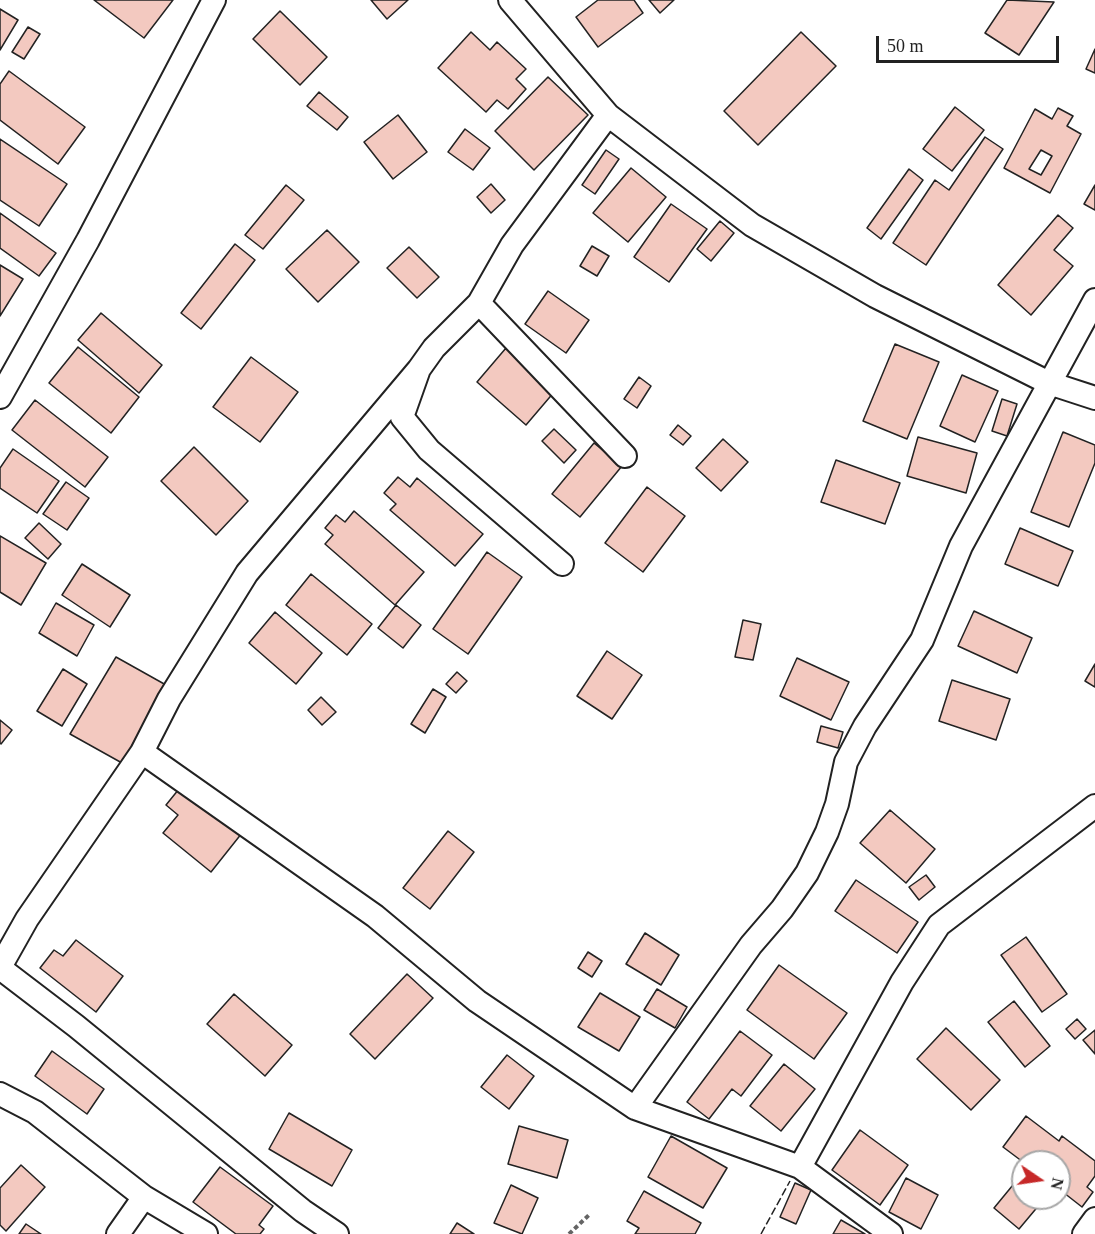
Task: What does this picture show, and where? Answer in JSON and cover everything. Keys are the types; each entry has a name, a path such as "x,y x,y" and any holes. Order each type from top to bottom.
{"street":[{"path":"0,397 88,240 214,0"},
{"path":"510,0 608,115 752,225 875,296 1049,383 1095,398"},
{"path":"338,1234 303,1211 76,1026 0,968 27,919 142,752 169,699 247,573 419,369 434,348 479,303 512,245 608,115"},
{"path":"635,1108 751,945 782,909 807,873 827,832 837,804 846,762 865,726 922,640 961,546 1095,300"},
{"path":"479,303 625,456"},
{"path":"419,369 402,417 429,450 562,564"},
{"path":"142,752 375,916 477,1001 635,1108 800,1167 891,1234"},
{"path":"800,1167 902,982 939,926 1074,821 1095,809"},
{"path":"0,1094 35,1113 144,1197 206,1234"},
{"path":"118,1234 144,1197"},
{"path":"302,1234 303,1211"},
{"path":"1084,1234 1095,1219"}],"path":[{"path":"569,1234 589,1215"}],"building":[{"path":"94,0 173,0 144,38"},
{"path":"371,0 408,0 387,19"},
{"path":"598,0 634,0 643,13 598,47 576,17"},
{"path":"649,0 674,0 660,13"},
{"path":"1007,0 1054,2 1019,55 985,33"},
{"path":"0,9 18,20 0,50"},
{"path":"280,11 327,57 300,85 253,39"},
{"path":"28,27 40,34 24,59 12,52"},
{"path":"471,32 490,50 497,42 526,69 516,79 526,89 508,109 497,100 486,112 438,68"},
{"path":"801,32 836,66 758,145 724,111"},
{"path":"1095,49 1095,73 1086,69"},
{"path":"9,71 85,127 58,164 0,120 0,84"},
{"path":"548,77 588,115 534,170 495,131"},
{"path":"319,92 348,117 337,130 307,106"},
{"path":"955,107 984,130 952,171 923,149"},
{"path":"1058,108 1073,116 1067,126 1081,134 1050,193 1004,168 1035,109 1052,119","holes":["1041,150 1052,156 1041,175 1029,169"]},
{"path":"398,115 427,152 393,179 364,142"},
{"path":"465,129 490,148 473,170 448,152"},
{"path":"985,137 1003,149 926,265 893,243 935,180 949,190"},
{"path":"0,139 67,184 39,226 0,200"},
{"path":"606,150 619,159 595,194 582,185"},
{"path":"631,168 666,197 628,242 593,213"},
{"path":"909,169 923,180 881,239 867,228"},
{"path":"491,184 505,200 491,213 477,197"},
{"path":"286,185 304,200 263,249 245,235"},
{"path":"1095,185 1095,210 1084,204"},
{"path":"671,204 707,229 669,282 634,257"},
{"path":"0,213 56,253 39,276 0,248"},
{"path":"1058,215 1073,228 1054,250 1073,266 1031,315 998,285"},
{"path":"720,221 734,233 711,261 697,249"},
{"path":"327,230 359,262 318,302 286,269"},
{"path":"235,244 255,260 201,329 181,313"},
{"path":"592,246 609,256 597,276 580,266"},
{"path":"409,247 439,277 417,298 387,268"},
{"path":"0,265 23,279 0,316"},
{"path":"548,291 589,320 566,353 525,324"},
{"path":"101,313 162,365 139,393 78,340"},
{"path":"895,344 939,362 907,439 863,421"},
{"path":"78,347 139,397 111,433 49,383"},
{"path":"506,348 555,391 526,425 477,382"},
{"path":"251,357 298,392 260,442 213,407"},
{"path":"962,375 998,391 975,442 940,426"},
{"path":"639,377 651,386 637,408 624,399"},
{"path":"1002,399 1017,404 1007,436 992,431"},
{"path":"35,400 108,457 85,487 12,430"},
{"path":"678,425 691,436 683,445 670,435"},
{"path":"554,429 576,450 564,463 542,441"},
{"path":"1063,432 1095,445 1095,463 1069,527 1031,512"},
{"path":"918,437 977,453 966,493 907,476"},
{"path":"723,439 748,462 721,491 696,468"},
{"path":"594,443 622,466 580,517 552,494"},
{"path":"194,447 248,501 216,535 161,481"},
{"path":"13,449 59,481 37,513 0,488 0,468"},
{"path":"836,460 900,483 885,524 821,502"},
{"path":"398,477 410,487 417,478 483,534 455,566 390,510 396,504 384,493"},
{"path":"66,482 89,498 67,530 43,514"},
{"path":"647,487 685,516 643,572 605,543"},
{"path":"354,511 424,572 395,605 325,544 333,535 325,528 336,515 345,522"},
{"path":"39,523 61,544 48,559 25,538"},
{"path":"1020,528 1073,551 1058,586 1005,564"},
{"path":"0,536 46,563 21,605 0,592"},
{"path":"487,552 522,577 468,654 433,629"},
{"path":"82,564 130,595 110,627 62,595"},
{"path":"311,574 372,624 347,655 286,605"},
{"path":"56,603 94,625 77,656 39,633"},
{"path":"396,605 421,625 403,648 378,628"},
{"path":"974,611 1032,638 1017,673 958,646"},
{"path":"275,612 322,653 296,684 249,643"},
{"path":"743,620 761,624 753,660 735,657"},
{"path":"607,651 642,675 612,719 577,696"},
{"path":"116,657 166,685 122,763 70,734"},
{"path":"797,658 849,682 831,720 780,696"},
{"path":"1095,664 1095,687 1085,681"},
{"path":"63,669 87,684 62,726 37,711"},
{"path":"457,672 467,681 456,693 446,684"},
{"path":"952,680 1010,699 996,740 939,721"},
{"path":"433,689 446,697 425,733 411,724"},
{"path":"321,697 336,712 322,725 308,710"},
{"path":"0,720 12,730 1,744 0,743"},
{"path":"821,726 843,732 838,748 817,742"},
{"path":"183,784 242,833 211,872 163,833 178,815 166,805"},
{"path":"890,810 935,849 906,883 860,843"},
{"path":"448,831 474,852 430,909 403,888"},
{"path":"926,875 935,887 919,900 909,887"},
{"path":"856,880 918,922 897,953 835,911"},
{"path":"645,933 679,955 661,985 626,964"},
{"path":"1026,937 1067,994 1042,1012 1001,955"},
{"path":"76,940 123,976 96,1012 40,968 54,950 63,956"},
{"path":"588,952 602,961 592,977 578,968"},
{"path":"779,965 847,1013 814,1059 747,1010"},
{"path":"407,974 433,998 375,1059 350,1034"},
{"path":"657,989 687,1007 675,1028 644,1010"},
{"path":"600,993 640,1017 619,1051 578,1027"},
{"path":"234,994 292,1045 265,1076 207,1024"},
{"path":"1014,1001 1050,1046 1025,1067 988,1022"},
{"path":"1077,1019 1086,1029 1075,1039 1066,1029"},
{"path":"946,1028 1000,1080 971,1110 917,1059"},
{"path":"1095,1030 1095,1054 1083,1040"},
{"path":"740,1031 772,1055 741,1096 732,1089 709,1119 687,1102"},
{"path":"52,1051 104,1089 87,1114 35,1076"},
{"path":"507,1055 534,1076 509,1109 481,1087"},
{"path":"784,1064 815,1089 781,1131 750,1106"},
{"path":"289,1113 352,1150 332,1186 269,1149"},
{"path":"1026,1116 1059,1141 1062,1136 1095,1161 1095,1176 1087,1187 1093,1192 1082,1207 1071,1198 1071,1150 1011,1150 1011,1153 1003,1147"},
{"path":"519,1126 568,1140 557,1178 508,1164"},
{"path":"860,1130 908,1165 880,1205 832,1170"},
{"path":"671,1136 727,1168 703,1208 648,1177"},
{"path":"21,1165 45,1187 6,1231 0,1225 0,1188"},
{"path":"220,1167 273,1206 259,1225 264,1229 260,1234 236,1234 193,1202"},
{"path":"906,1178 938,1195 921,1229 889,1212"},
{"path":"795,1183 811,1190 796,1224 780,1217"},
{"path":"511,1185 538,1198 522,1234 494,1223"},
{"path":"1011,1187 1011,1210 1035,1210 1019,1229 994,1208"},
{"path":"644,1191 701,1223 695,1234 635,1234 639,1228 627,1221"},
{"path":"841,1220 865,1234 833,1234"},
{"path":"457,1223 474,1234 450,1234"},
{"path":"26,1224 41,1234 19,1234"}],"fence":[{"path":"761,1234 790,1181"}]}
